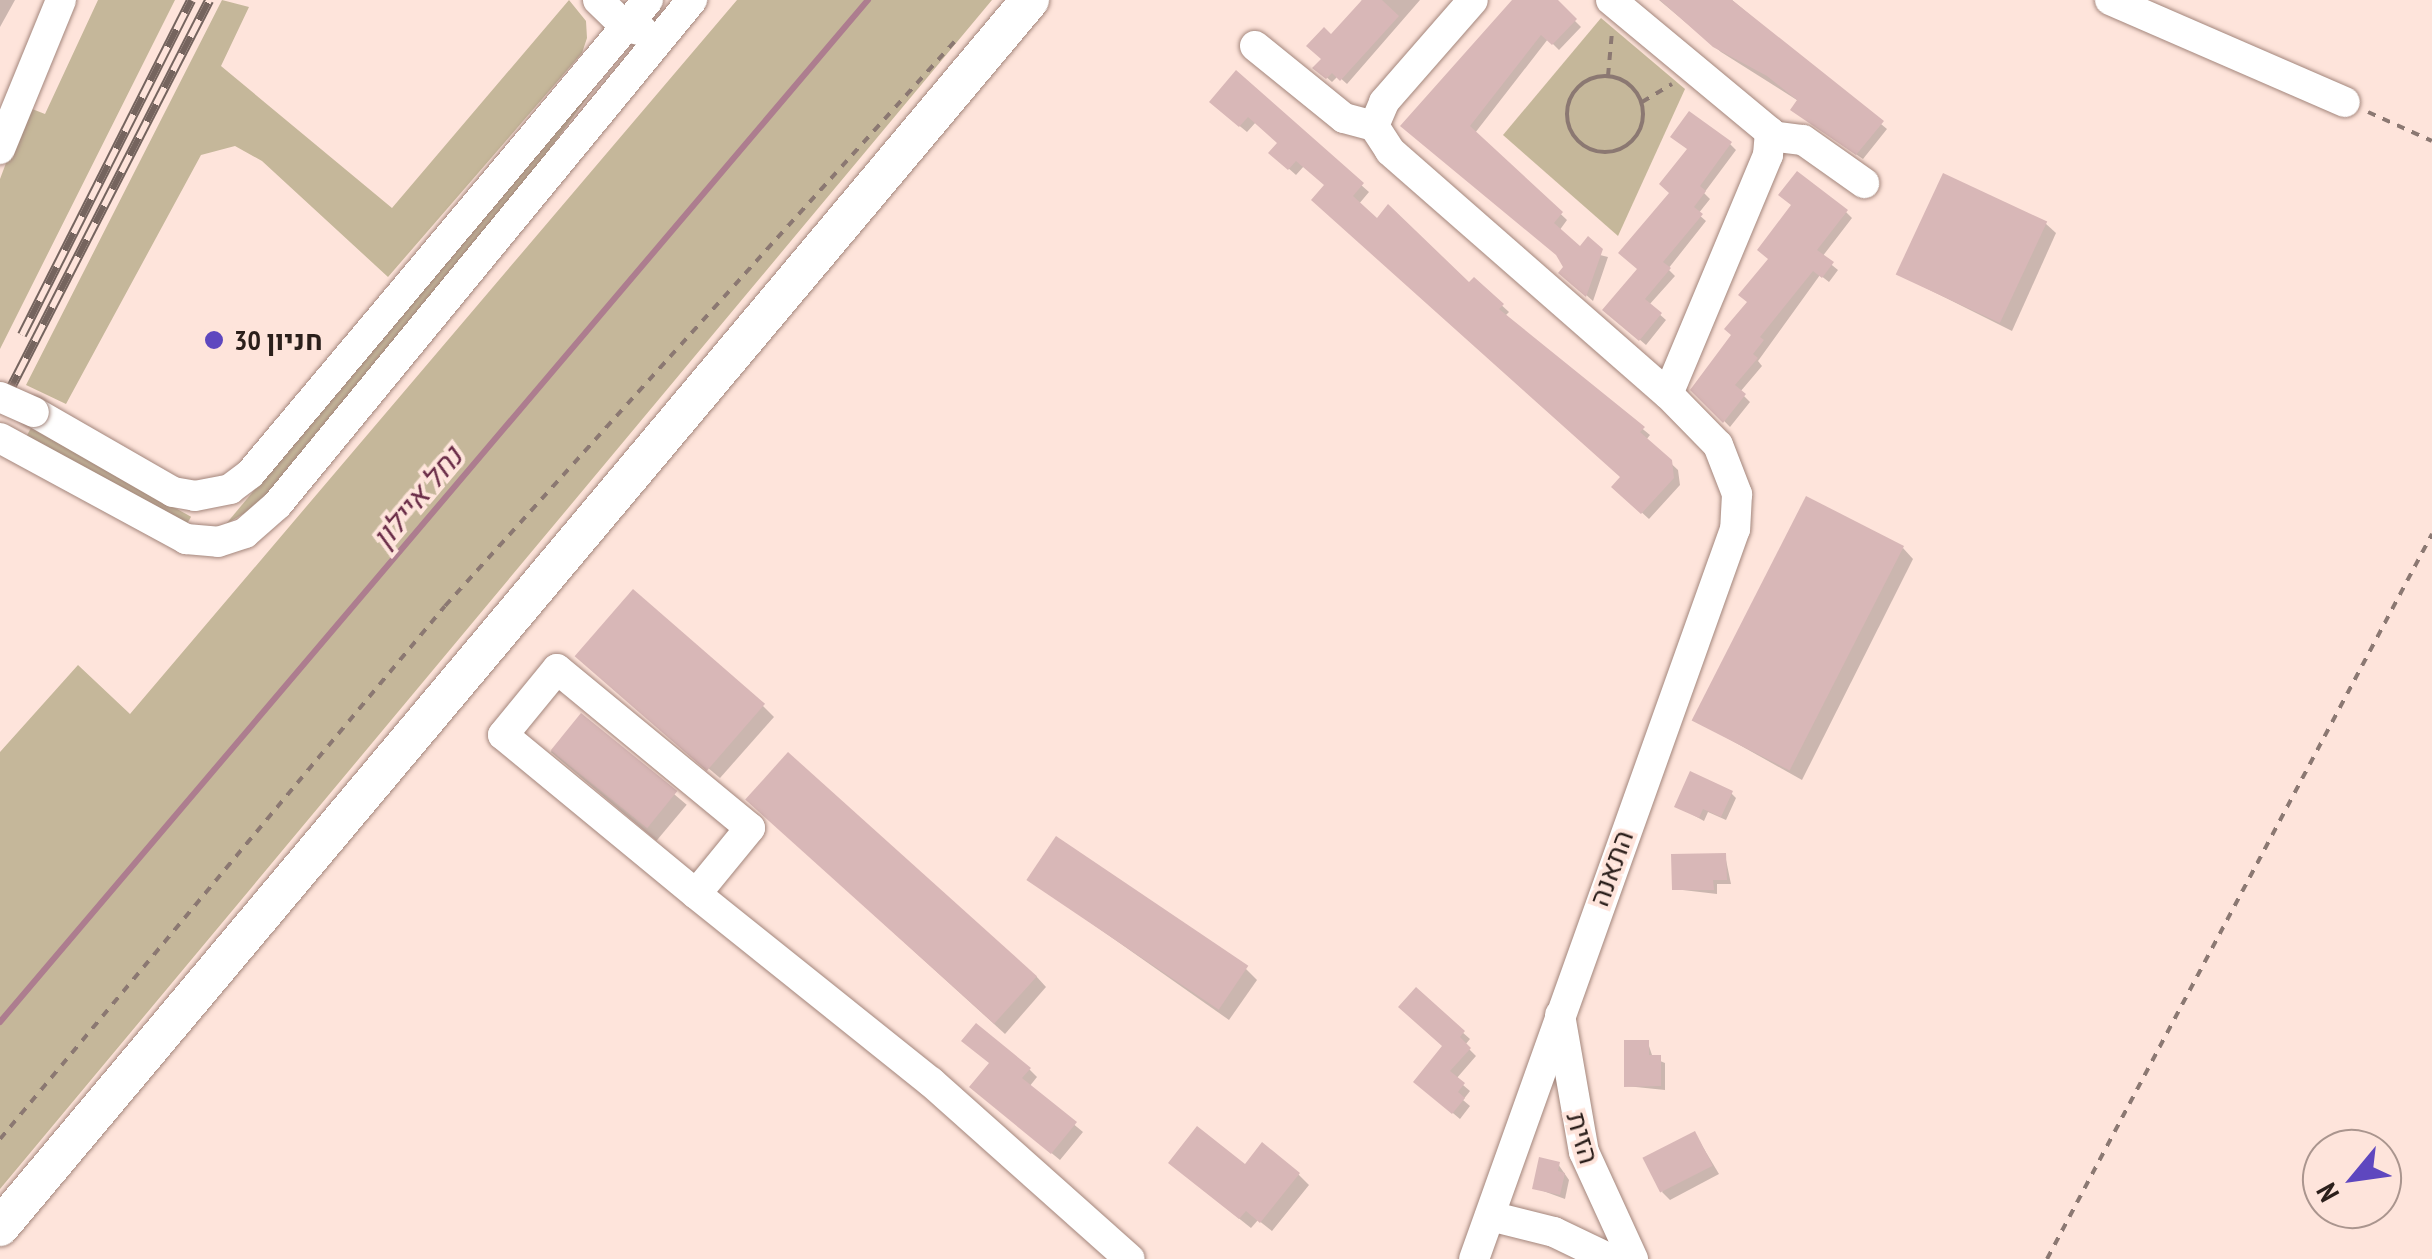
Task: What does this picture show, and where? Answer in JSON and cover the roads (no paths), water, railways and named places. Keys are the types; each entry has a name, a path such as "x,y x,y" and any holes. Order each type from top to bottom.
{"main road":[{"path":"0,1227 1030,0"}],"street":[{"path":"0,149 61,0"},
{"path":"598,0 639,8 663,35"},
{"path":"10,442 186,539 218,542 245,533 277,505 692,0"},
{"path":"1374,126 1384,102 1474,0"},
{"path":"2110,0 2346,102"},
{"path":"1255,46 1344,118 1374,126 1390,151 1668,394 1768,155 1770,136 1766,123 1612,1"},
{"path":"0,398 34,412 172,492 195,496 230,488 250,474 639,8"},
{"path":"1770,136 1803,140 1864,183"},
{"name":"התאנה","path":"1474,1259 1735,529 1733,476 1710,435 1668,394"},
{"path":"696,894 750,828 557,669 503,735 696,894 931,1082 1130,1259"},
{"name":"הזית","path":"1560,1010 1584,1152 1633,1259"},
{"path":"1490,1216 1554,1232 1610,1259"}],"waterway":[{"name":"נחל איילון","path":"0,1022 868,0"}],"railway":[{"path":"22,335 191,0"},
{"path":"0,409 209,0"}],"place":[{"name":"חניון 30","path":"214,340"}]}
